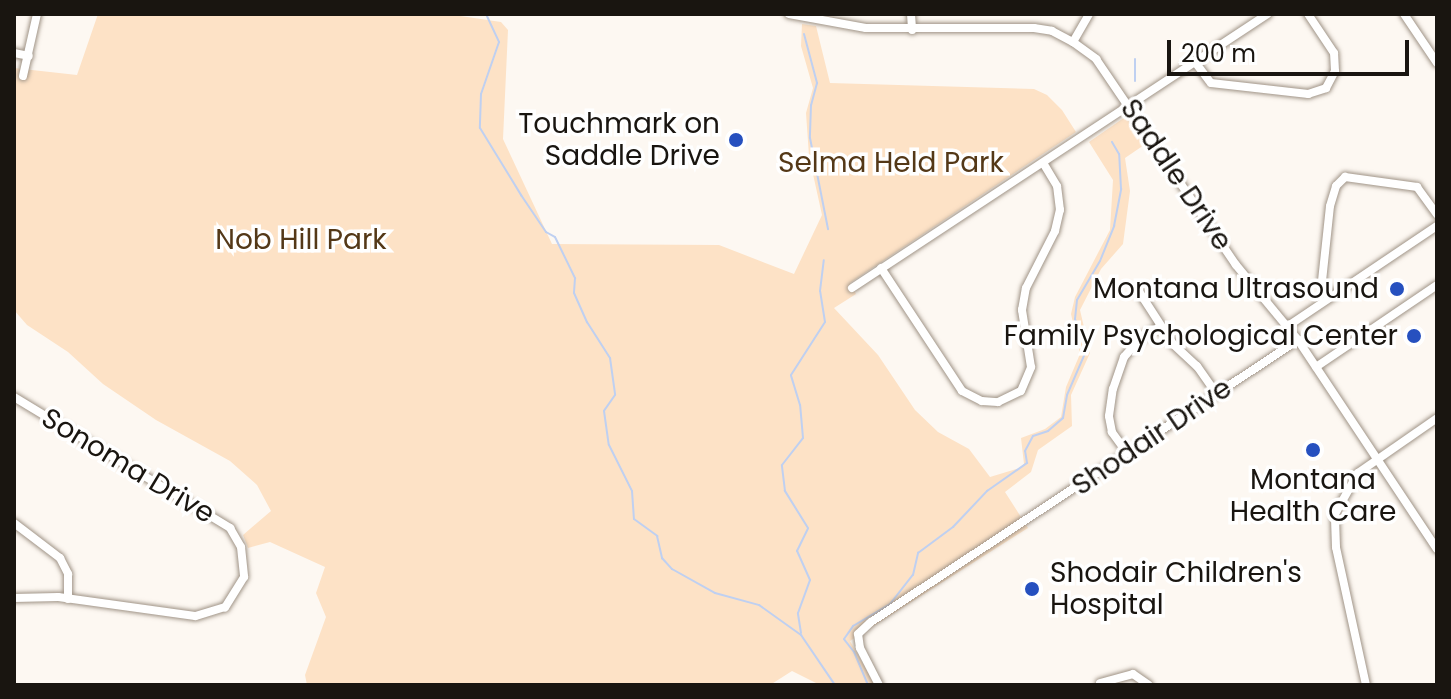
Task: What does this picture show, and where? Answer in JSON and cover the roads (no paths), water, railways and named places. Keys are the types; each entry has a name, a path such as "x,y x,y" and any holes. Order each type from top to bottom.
{"street":[{"path":"23,76 37,14"},
{"name":"Saddle Drive","path":"789,14 866,28 1034,28 1052,31 1096,59 1236,265 1298,340 1437,549"},
{"path":"911,14 912,30"},
{"path":"1073,42 1089,14"},
{"path":"852,288 1268,14"},
{"path":"1195,62 1211,83 1308,94 1326,88 1335,71 1334,53 1308,14"},
{"path":"1404,14 1437,63"},
{"path":"14,53 29,56"},
{"path":"881,268 962,391 982,401 998,402 1021,391 1031,367 1022,310 1026,288 1055,231 1060,210 1057,186 1043,163"},
{"path":"1330,296 1322,281 1330,206 1336,186 1345,177 1417,187 1437,215"},
{"path":"1288,326 1437,226"},
{"path":"1316,367 1437,285"},
{"path":"1138,290 1161,326 1216,393"},
{"path":"1127,453 1111,424 1113,389 1124,357 1141,338 1161,326"},
{"name":"Shodair Drive","path":"879,685 860,648 858,634 1298,340"},
{"name":"Sonoma Drive","path":"14,397 230,528 241,547 244,577 240,588 225,607 209,615 186,616 68,599 14,598"},
{"path":"1366,685 1334,527 1335,514 1346,489 1358,473 1437,418"},
{"path":"14,523 60,558 68,574 68,599"},
{"path":"1100,683 1133,674 1149,685"}],"waterway":[{"path":"486,14 499,42 481,94 480,128 546,232 555,237 575,278 574,293 587,322 610,358 615,395 604,411 609,445 632,491 634,519 657,536 662,558 672,569 715,593 759,605 801,635 835,685"},
{"path":"804,34 817,83 811,105 810,138 828,229"},
{"path":"1135,59 1135,81"},
{"path":"868,685 854,652 844,639 853,626 890,604 913,575 918,553 953,527 987,491 1027,463 1025,451 1033,436 1048,431 1063,418 1067,395 1086,351 1075,319 1077,300 1100,261 1114,226 1121,189 1119,154 1112,142"},
{"path":"801,633 798,613 810,580 797,551 808,528 785,491 782,465 803,438 800,405 791,375 825,322 820,291 824,260"}],"place":[{"name":"Touchmark on Saddle Drive","path":"736,140"},
{"name":"Montana Ultrasound","path":"1397,289"},
{"name":"Family Psychological Center","path":"1414,336"},
{"name":"Montana Health Care","path":"1313,450"},
{"name":"Shodair Children's Hospital","path":"1032,589"}],"park label":[{"name":"Selma Held Park","path":"891,163"},
{"name":"Nob Hill Park","path":"301,240"}]}
